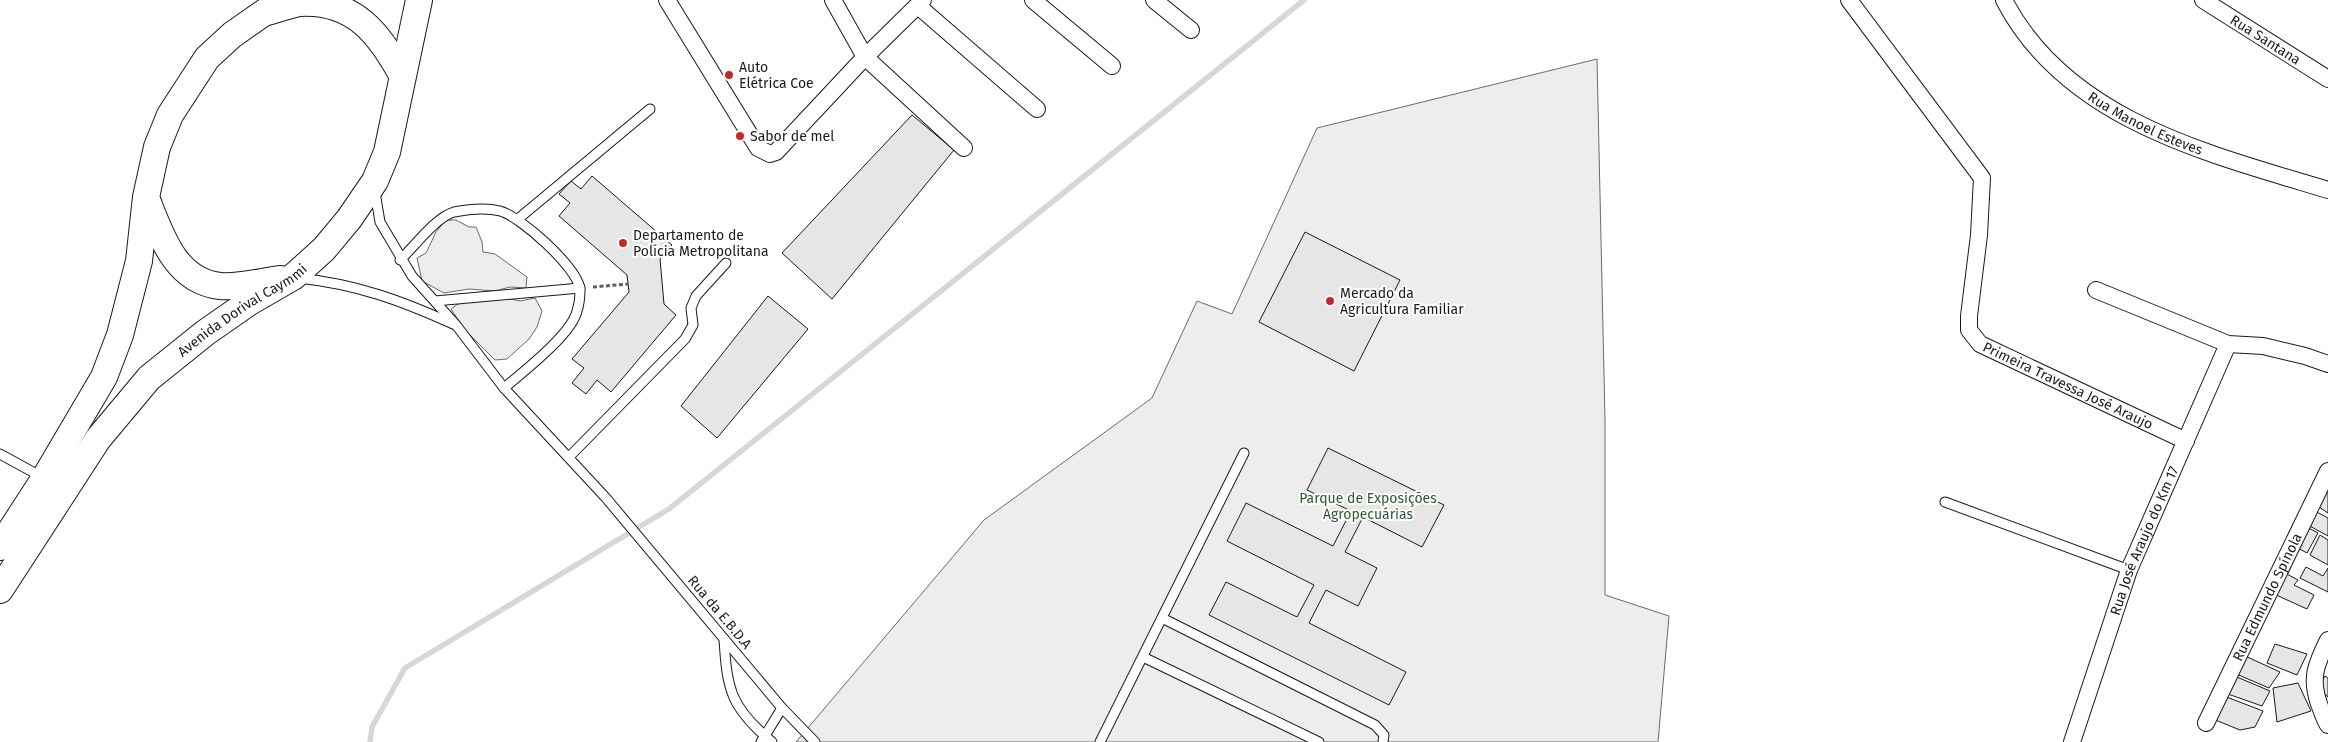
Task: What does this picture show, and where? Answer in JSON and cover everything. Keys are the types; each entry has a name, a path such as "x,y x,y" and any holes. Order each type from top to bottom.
{"main road":[{"path":"0,547 44,478 104,377 120,335 139,261 146,197 157,148 170,115 208,58 232,35 282,0"},
{"name":"Avenida Dorival Caymmi","path":"0,590 98,440 149,378 205,333 248,303 293,277 324,249 375,181 395,121 402,75 420,0"},
{"path":"260,14 302,2 327,2 343,5 361,16 373,28 384,42 402,75"},
{"path":"146,197 164,244 181,268 194,277 220,286 293,277"}],"street":[{"path":"667,0 758,148 766,153 776,152 865,57 920,3 1037,109"},
{"path":"833,0 865,57 964,148"},
{"path":"1033,0 1112,66"},
{"path":"1154,0 1191,30"},
{"name":"Primeira Travessa José Araujo","path":"1849,0 1982,178 1979,235 1969,316 1969,330 1974,338 1980,344 2186,441"},
{"name":"Rua Manoel Esteves","path":"2004,0 2022,30 2060,73 2123,117 2234,161 2328,190"},
{"name":"Rua Santana","path":"2203,0 2328,79"},
{"path":"2096,290 2228,344 2263,346 2305,356 2328,364"},
{"name":"Rua José Araujo do Km 17","path":"2072,742 2129,570 2228,344"},
{"name":"Rua Edmundo Spínola","path":"2206,723 2328,471"},
{"path":"2328,640 2314,675 2313,687 2328,725"}],"lane":[{"path":"518,219 650,109"},
{"name":"Rua da E.B.D.A","path":"375,181 376,203 380,222 400,260 412,276 456,325 504,388 606,498 782,708 815,742"},
{"path":"400,260 435,224 452,213 482,208 500,211 518,219 571,270 580,288 577,312 573,322 552,345 504,388"},
{"path":"569,457 685,339 693,325 691,308 696,296 726,263"},
{"path":"293,277 354,286 400,300 456,325"},
{"path":"436,301 580,288"},
{"path":"0,454 44,478"},
{"path":"1100,742 1244,454"},
{"path":"1945,502 2129,570"},
{"path":"1162,618 1374,725 1384,734 1383,742"},
{"path":"724,639 728,684 736,703 766,740 782,708"},
{"path":"1143,657 1319,742"}],"path":[{"path":"580,288 628,284"}],"shaded area":[{"name":"Parque de Exposições Agropecuárias","path":"1597,59 1605,420 1605,595 1669,616 1658,742 796,742 984,520 1152,398 1197,301 1232,314 1317,128"},
{"path":"446,220 456,220 469,227 476,227 482,242 483,252 495,254 527,277 526,288 510,287 495,291 469,289 444,293 422,281 417,258 426,253 436,232"},
{"path":"535,298 542,311 537,327 529,339 507,359 495,360 465,330 451,309 458,304 472,301 510,299 520,301"}],"building":[{"path":"912,115 954,150 832,299 782,253"},
{"path":"592,176 672,245 660,259 664,304 676,315 611,392 597,380 586,394 572,383 584,368 572,359 629,292 627,275 559,216 570,203 559,194 571,181 581,189"},
{"name":"Mercado da Agricultura Familiar","path":"1305,232 1400,280 1354,371 1259,322"},
{"path":"768,296 808,329 717,438 681,406"},
{"path":"1328,448 1444,505 1422,547 1363,517 1345,552 1377,568 1358,606 1326,590 1309,623 1406,672 1389,705 1209,615 1226,582 1297,617 1314,585 1227,541 1246,503 1333,546 1351,511 1307,490"},
{"path":"2325,488 2328,490 2328,513 2316,505"},
{"path":"2313,510 2328,518 2328,536 2306,524"},
{"path":"2305,526 2318,533 2307,553 2294,546"},
{"path":"2320,535 2328,540 2328,565 2310,555"},
{"path":"2306,567 2323,576 2328,568 2328,592 2300,578"},
{"path":"2283,572 2298,580 2294,585 2314,595 2307,609 2274,594"},
{"path":"2275,644 2307,654 2297,675 2267,663"},
{"path":"2243,655 2280,672 2269,688 2234,673"},
{"path":"2232,675 2270,691 2262,706 2225,693"},
{"path":"2325,676 2328,678 2328,697 2318,688"},
{"path":"2298,683 2311,711 2277,722 2273,688"},
{"path":"2224,696 2263,711 2255,727 2240,730 2213,719"}],"waterway":[{"path":"370,742 372,727 405,668 669,509 1304,0"}],"place":[{"name":"Auto Elétrica Coe","path":"729,75"},
{"name":"Sabor de mel","path":"740,136"},
{"name":"Departamento de Polícia Metropolitana","path":"623,243"},
{"name":"Mercado da Agricultura Familiar","path":"1330,301"}]}
